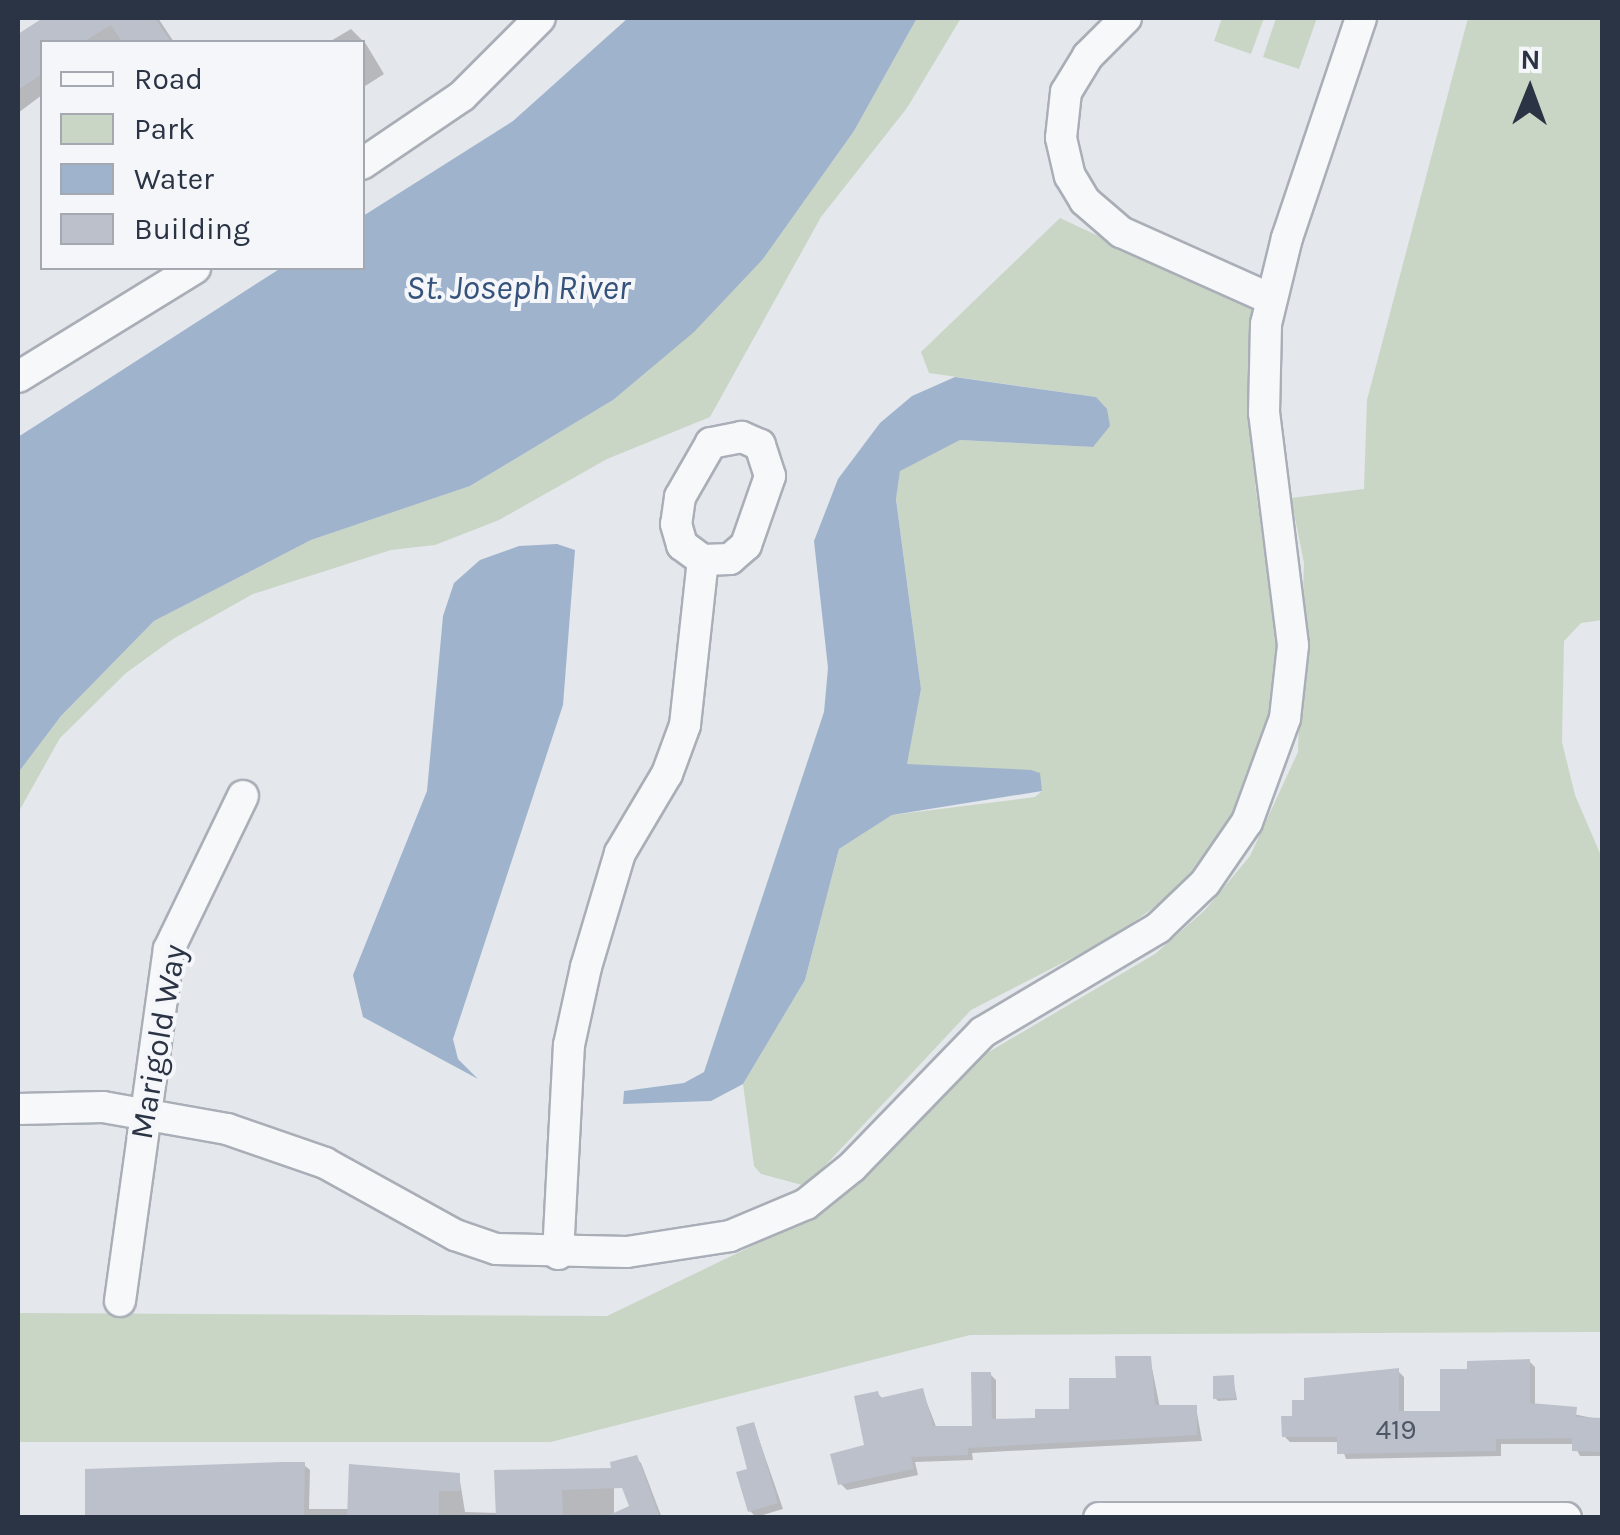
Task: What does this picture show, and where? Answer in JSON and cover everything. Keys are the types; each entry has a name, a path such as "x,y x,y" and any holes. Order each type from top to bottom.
{"street":[{"path":"365,162 462,96 540,18"},
{"path":"1126,18 1088,56 1066,92 1062,138 1070,176 1086,201 1121,232 1271,299"},
{"path":"18,1109 48,1105 145,1114 280,1144 455,1235 496,1249 558,1254 626,1252 730,1236 806,1204 852,1167 957,1052 1158,928 1222,862 1263,788 1290,681 1293,645 1264,413 1271,299 1361,18"},
{"path":"18,377 192,270"},
{"path":"558,1254 568,1045 620,853 666,774 685,725 703,560"},
{"name":"Marigold Way","path":"120,1302 170,949 243,796"},
{"path":"1099,1518 1566,1518"}],"green space":[{"path":"917,18 961,18 907,108 821,217 710,417 607,459 499,520 435,545 391,550 253,594 173,639 126,673 60,738 18,813 18,773 61,716 154,621 311,540 470,486 613,400 763,259 854,131"},
{"path":"1222,18 1264,18 1251,54 1214,41"},
{"path":"1276,18 1317,18 1299,69 1263,57"},
{"path":"1468,18 1602,18 1602,620 1581,623 1564,641 1562,742 1575,795 1602,858 1602,1332 970,1335 551,1442 18,1442 18,1313 607,1316 804,1221 970,1063 1155,954 1205,910 1250,856 1298,752 1304,563 1291,498 1364,489 1367,400"},
{"path":"1060,218 1254,309 1255,484 1278,650 1268,724 1237,804 1205,857 1162,902 1109,939 971,1010 806,1186 761,1174 754,1166 743,1084 805,980 839,849 892,815 1035,797 1042,791 906,764 921,689 896,498 900,470 960,440 1093,447 1096,397 929,373 921,352"}],"water":[{"name":"St. Joseph River","path":"628,18 917,18 854,131 763,259 694,332 613,400 470,486 311,540 154,621 61,716 18,773 18,437 278,270 365,270 365,215 513,121"},
{"path":"955,377 1096,397 1107,409 1110,426 1093,447 960,440 900,471 896,499 921,689 907,764 1031,770 1040,773 1042,791 892,815 839,849 805,980 743,1084 711,1101 623,1104 624,1091 684,1083 704,1072 824,712 828,668 814,541 838,479 880,423 912,396"},
{"path":"557,544 575,550 563,705 453,1039 458,1059 478,1079 363,1017 353,975 427,791 443,616 454,583 480,560 519,546"}],"building":[{"path":"43,18 155,18 170,40 121,40 111,25 86,40 40,40 40,75 18,90 18,34"},
{"path":"1115,1356 1151,1356 1155,1405 1197,1405 1197,1435 968,1448 968,1455 911,1457 914,1469 838,1485 830,1454 864,1445 854,1396 878,1391 880,1398 923,1388 933,1426 972,1426 971,1372 991,1372 992,1419 1035,1418 1035,1409 1069,1409 1069,1378 1116,1378"},
{"path":"1530,1359 1530,1403 1577,1407 1576,1417 1602,1418 1602,1452 1572,1451 1572,1438 1496,1439 1496,1451 1337,1454 1337,1437 1282,1437 1281,1416 1292,1416 1292,1400 1304,1400 1304,1378 1399,1368 1399,1411 1440,1411 1440,1369 1467,1369 1467,1361"},
{"path":"1234,1375 1235,1398 1213,1399 1213,1376"},
{"path":"754,1422 778,1503 748,1512 736,1472 747,1469 736,1427"},
{"path":"637,1455 660,1518 603,1518 629,1506 622,1488 562,1490 563,1518 496,1518 494,1470 611,1468 610,1462"},
{"path":"305,1462 304,1518 85,1518 85,1469"},
{"path":"349,1464 460,1473 460,1491 439,1491 439,1518 347,1518"}]}
